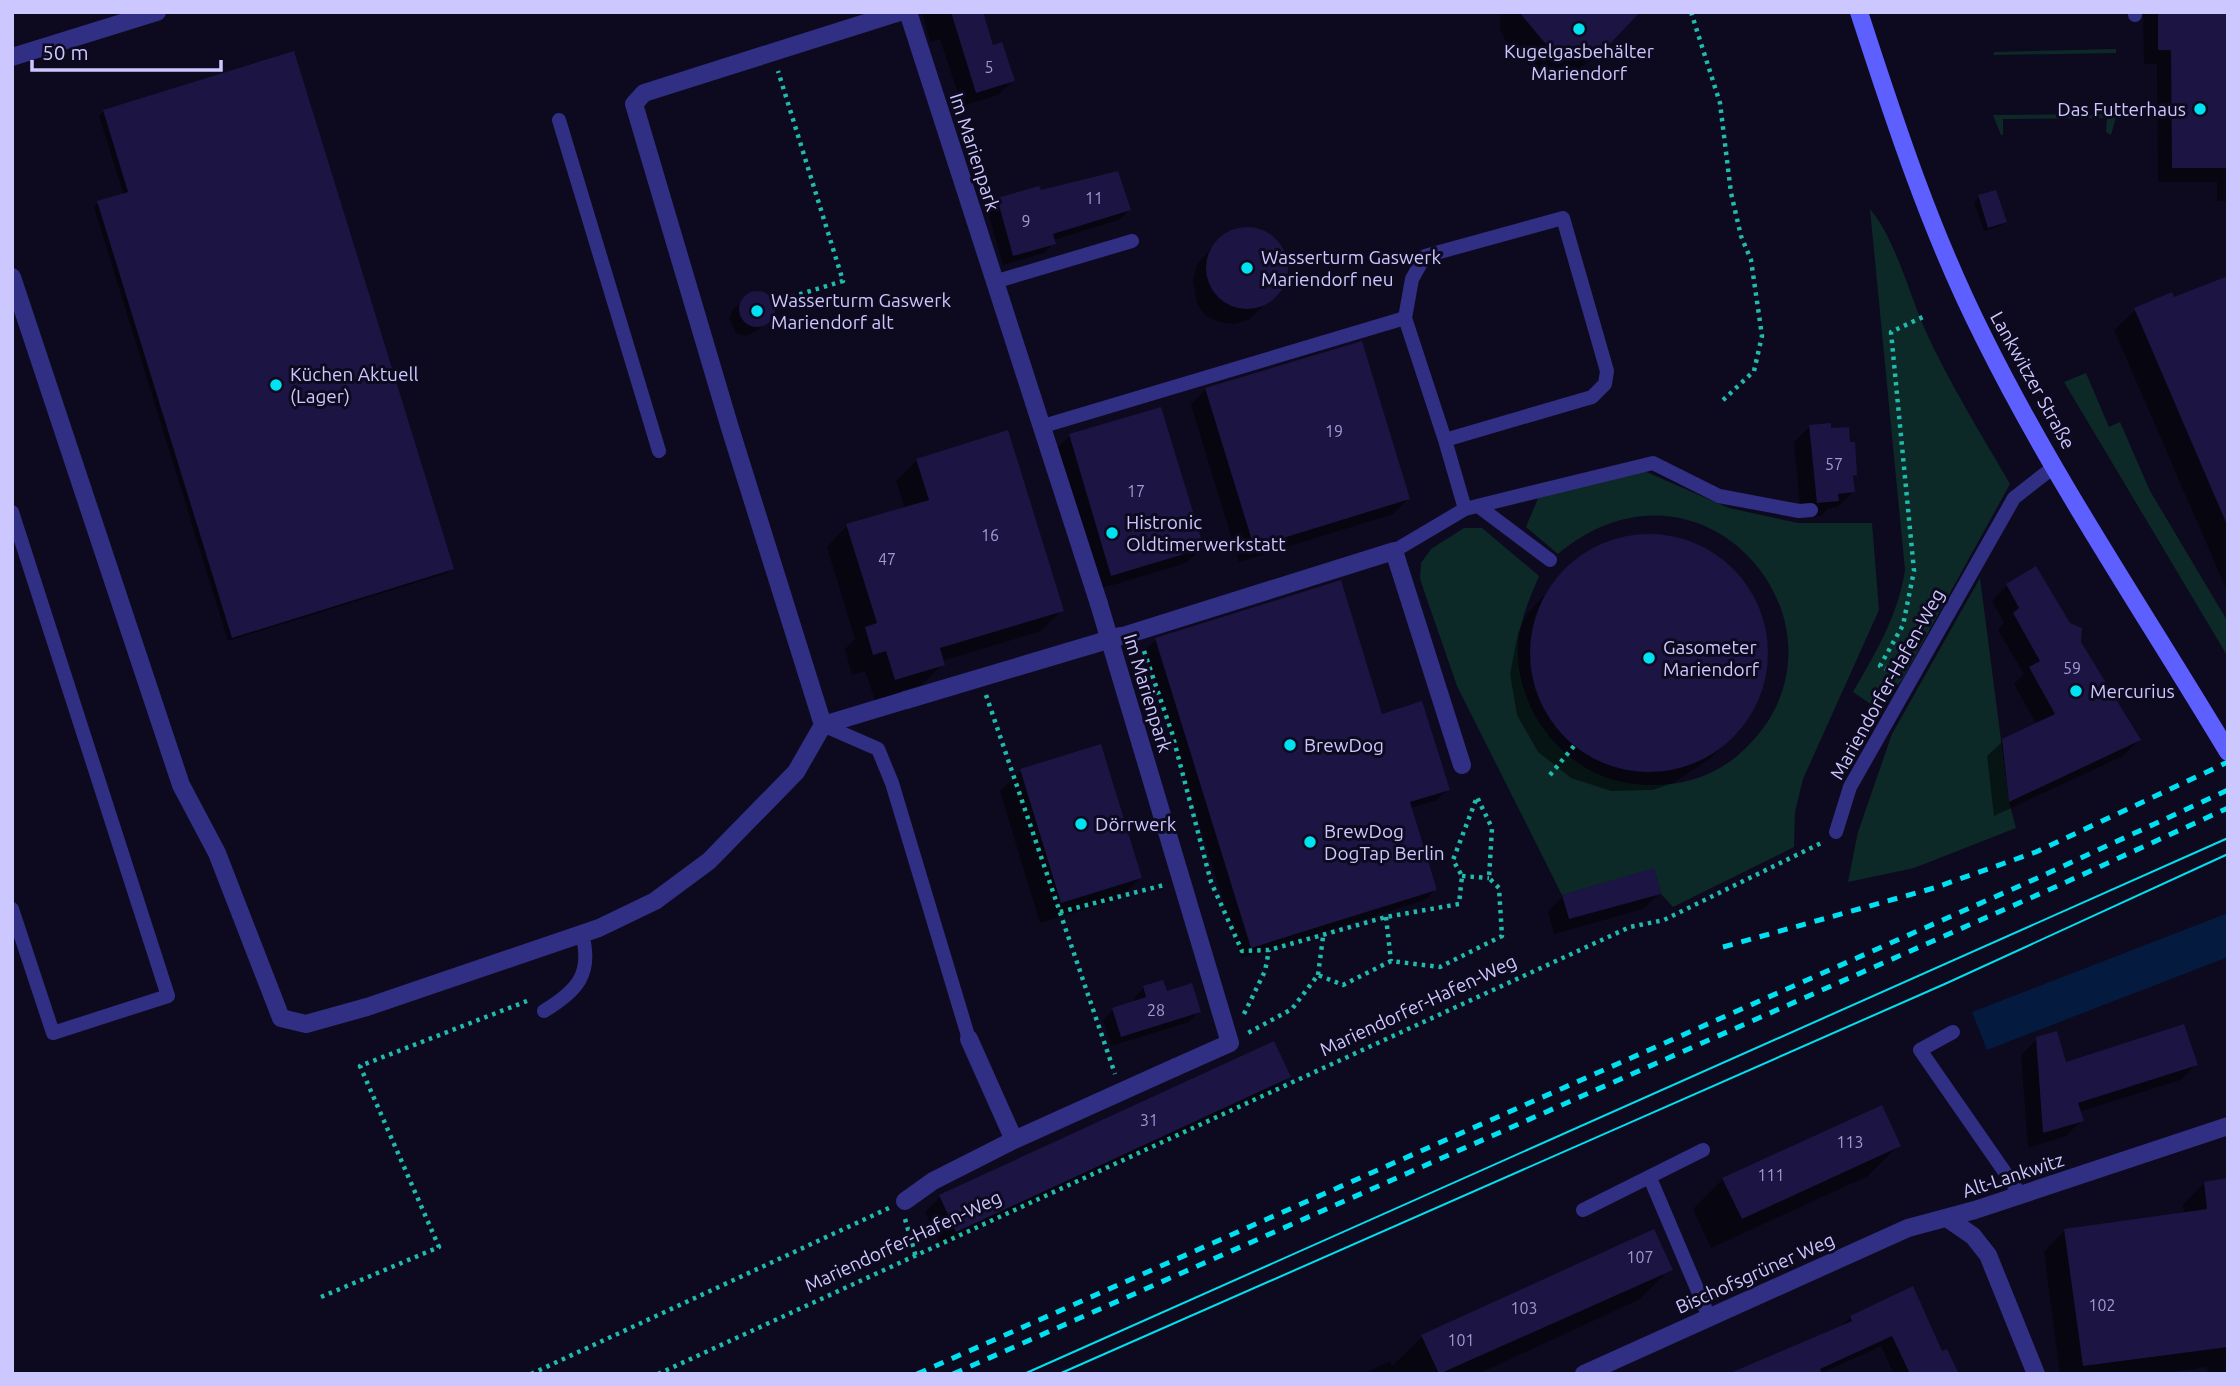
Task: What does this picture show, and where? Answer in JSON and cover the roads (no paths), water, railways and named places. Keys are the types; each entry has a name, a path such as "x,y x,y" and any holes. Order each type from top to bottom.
{"main road":[{"name":"Lankwitzer Straße","path":"1859,12 1900,137 1947,260 1983,337 2055,466 2225,747"}],"street":[{"path":"12,57 157,12"},
{"path":"823,724 634,109 636,99 643,93 900,12"},
{"name":"Im Marienpark","path":"908,12 1099,604 1125,635 1182,881 1230,1043 1014,1140"},
{"path":"12,277 181,785 217,853 281,1018 306,1024 318,1021 582,934 655,901 709,861 796,772 823,724 1125,635 1394,551 1462,765"},
{"path":"905,1201 933,1181 1014,1140 969,1040"},
{"name":"Alt-Lankwitz","path":"1947,1219 2228,1126"},
{"name":"Alt-Lankwitz","path":"1947,1219 1973,1236 1988,1255 2036,1374"},
{"name":"Bischofsgrüner Weg","path":"1584,1374 1908,1228 1947,1219"}],"lane":[{"path":"559,120 659,451"},
{"path":"1445,440 1592,397 1605,384 1607,371 1563,218 1425,257 1412,279 1405,318 1445,440 1471,507 1550,560"},
{"path":"994,282 1132,241"},
{"path":"1040,426 1405,318"},
{"path":"1394,551 1471,507 1654,463 1719,496 1800,512 1811,510"},
{"name":"Mariendorfer-Hafen-Weg","path":"1836,832 1850,787 2014,498 2055,466"},
{"path":"12,512 168,996 53,1033 12,908"},
{"path":"823,724 878,749 892,783 969,1040"},
{"path":"542,1003 576,988 583,973 585,946 582,934"},
{"path":"1953,1032 1920,1050 2020,1194"},
{"path":"1583,1210 1703,1150"},
{"path":"1650,1178 1709,1317"}],"water":[{"path":"2228,913 2228,957 1987,1050 1972,1012"}],"tram line":[{"path":"1024,1374 2228,838"},
{"path":"1059,1374 1947,983 2228,854"}],"railway":[{"path":"1723,947 1934,888 2036,852 2228,762"},
{"path":"917,1374 2033,880 2228,790"},
{"path":"953,1374 2062,884 2228,808"}],"place":[{"name":"Kugelgasbehälter Mariendorf","path":"1579,29"},
{"name":"Das Futterhaus","path":"2200,109"},
{"name":"Wasserturm Gaswerk Mariendorf neu","path":"1247,268"},
{"name":"Wasserturm Gaswerk Mariendorf alt","path":"757,311"},
{"name":"Küchen Aktuell (Lager)","path":"276,385"},
{"name":"Histronic Oldtimerwerkstatt","path":"1112,533"},
{"name":"Gasometer Mariendorf","path":"1649,658"},
{"name":"Mercurius","path":"2076,691"},
{"name":"BrewDog","path":"1290,745"},
{"name":"Dörrwerk","path":"1081,824"},
{"name":"BrewDog DogTap Berlin","path":"1310,842"}]}
